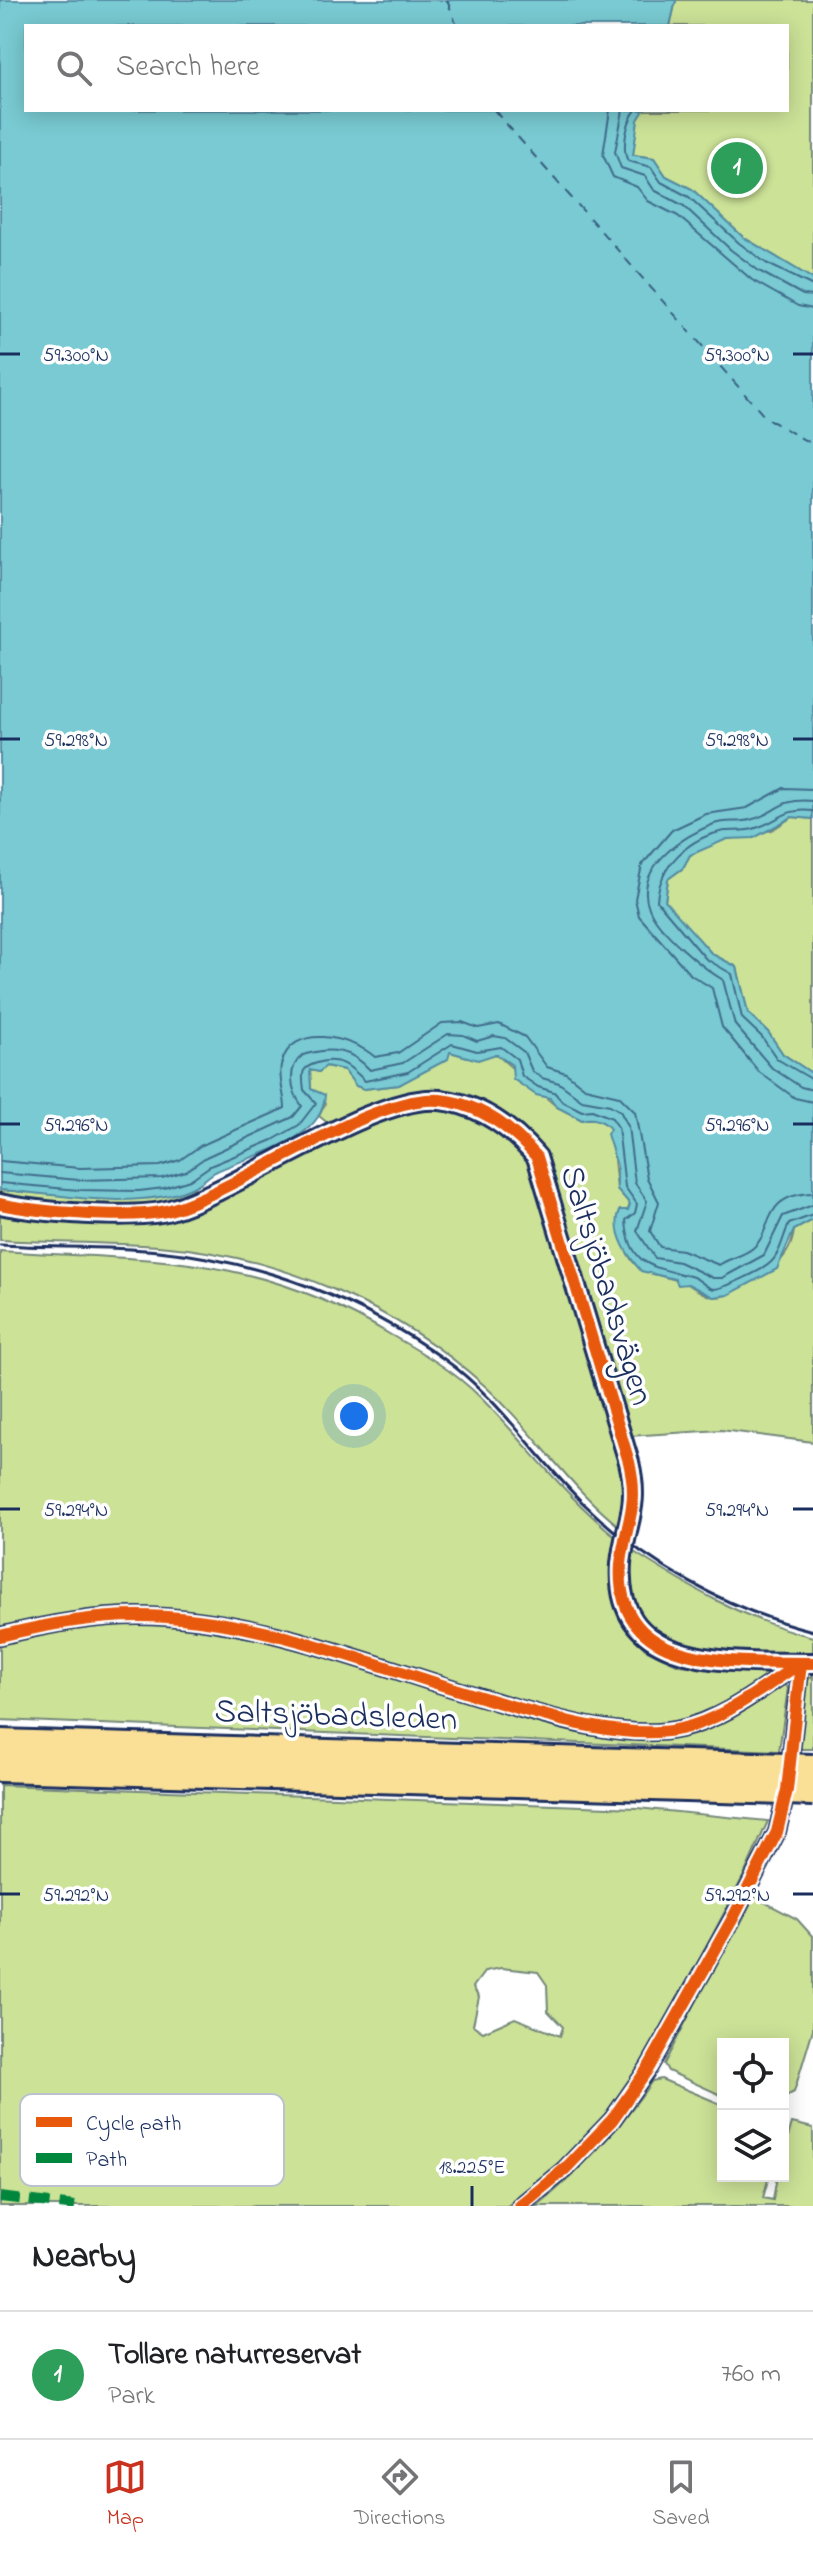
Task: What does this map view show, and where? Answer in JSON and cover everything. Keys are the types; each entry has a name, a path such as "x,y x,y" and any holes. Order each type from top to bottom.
{"highway":[{"name":"Saltsjöbadsleden","path":"0,1743 754,1778 813,1792"},
{"name":"Saltsjöbadsleden","path":"0,1768 754,1778 813,1768"}],"street":[{"name":"Saltsjöbadsvägen","path":"0,1204 59,1211 165,1211 190,1203 329,1135 406,1103 438,1100 466,1105 486,1114 522,1140 537,1157 626,1452 634,1488 632,1519 621,1565 622,1586 629,1613 651,1641 676,1652 729,1660 807,1663"},
{"path":"0,1636 98,1618 189,1619 289,1639 533,1713 617,1729 656,1731 680,1729 723,1713 807,1663"},
{"path":"520,2206 565,2169 612,2120 649,2067 733,1918 777,1832 787,1790 807,1663"}],"green space":[{"path":"676,0 813,0 813,279 743,237 692,189 666,176 654,158 633,155 637,120 643,112 789,112 789,24 670,24"},
{"path":"792,817 813,819 813,1074 783,1054 768,1032 748,1013 737,967 712,954 665,902 668,879 683,868 690,855 719,841 772,830"},
{"path":"450,1052 468,1057 496,1054 557,1107 582,1120 602,1121 611,1129 617,1189 630,1204 620,1235 629,1257 647,1272 682,1282 710,1296 723,1296 777,1264 788,1250 794,1230 813,1220 813,1442 721,1430 629,1436 544,1153 529,1133 499,1112 444,1095 335,1129 319,1116 325,1104 311,1090 310,1070 319,1072 325,1066 344,1070 356,1086 364,1089 399,1085"},
{"path":"448,1108 481,1119 533,1160 628,1486 625,1531 587,1498 486,1387 452,1358 375,1309 291,1273 203,1251 158,1246 0,1240 0,1210 168,1218 197,1210 395,1111"},
{"path":"194,1187 195,1196 172,1203 123,1209 0,1198 0,1190 122,1198"},
{"path":"0,1251 155,1260 247,1275 293,1288 341,1308 426,1356 480,1397 564,1488 620,1540 618,1604 629,1630 645,1649 679,1665 772,1673 788,1688 779,1751 0,1720"},
{"path":"628,1548 717,1601 763,1621 813,1637 813,1655 734,1653 706,1649 679,1643 656,1632 639,1615 629,1592"},
{"path":"813,1675 813,1749 800,1749 806,1681"},
{"path":"0,1785 637,1808 768,1821 744,1875 650,2054 623,2094 561,2165 507,2206 0,2206","holes":["501,1968 538,1972 547,1985 548,2011 563,2027 560,2036 515,2018 483,2032 473,2025 479,1997 473,1987 485,1971"]},
{"path":"751,1895 797,1919 813,1937 813,2029 794,2092 789,2095 789,2038 717,2038 717,2093 668,2071 664,2064"},
{"path":"661,2079 717,2102 717,2182 767,2182 763,2198 773,2200 776,2182 789,2182 789,2134 792,2123 813,2128 813,2206 537,2206 599,2148 652,2081"}],"water":[{"path":"0,0 676,0 670,24 24,24 24,112 643,112 638,120 633,155 654,158 666,176 692,189 743,237 813,279 813,819 792,817 754,838 727,839 690,855 683,868 668,879 665,901 712,954 737,967 748,1013 768,1032 783,1054 813,1074 813,1220 794,1230 777,1269 728,1295 713,1297 688,1284 678,1285 675,1279 641,1271 619,1235 620,1210 628,1210 630,1204 617,1189 617,1166 607,1134 610,1129 598,1120 582,1120 557,1107 550,1098 536,1095 513,1079 512,1065 496,1054 478,1060 450,1052 448,1059 399,1085 364,1089 356,1086 344,1070 326,1066 319,1072 310,1070 311,1089 325,1095 321,1111 312,1125 282,1145 215,1172 198,1185 176,1193 162,1197 106,1200 0,1190"}],"ferry route":[{"path":"447,0 456,24"},
{"path":"496,112 765,417 813,445"}],"railway":[{"path":"0,1245 138,1249 196,1256 271,1274 343,1301 412,1338 464,1374 582,1502 660,1565 750,1611 813,1631"}],"marked path":[{"path":"0,2197 75,2206"}],"cycle path":[{"path":"0,1204 85,1214 154,1213 200,1199 345,1126 412,1102 455,1102 494,1119 537,1157 629,1462 633,1492 621,1564 624,1600 637,1626 659,1643 686,1654 718,1660 813,1663"},
{"path":"0,1636 68,1622 121,1616 182,1618 226,1624 313,1645 555,1718 633,1732 680,1729 713,1718 801,1663"},
{"path":"520,2206 565,2169 612,2120 649,2067 733,1918 777,1832 787,1790 801,1663"}],"place":[{"name":"Tollare naturreservat","path":"737,168"}]}
